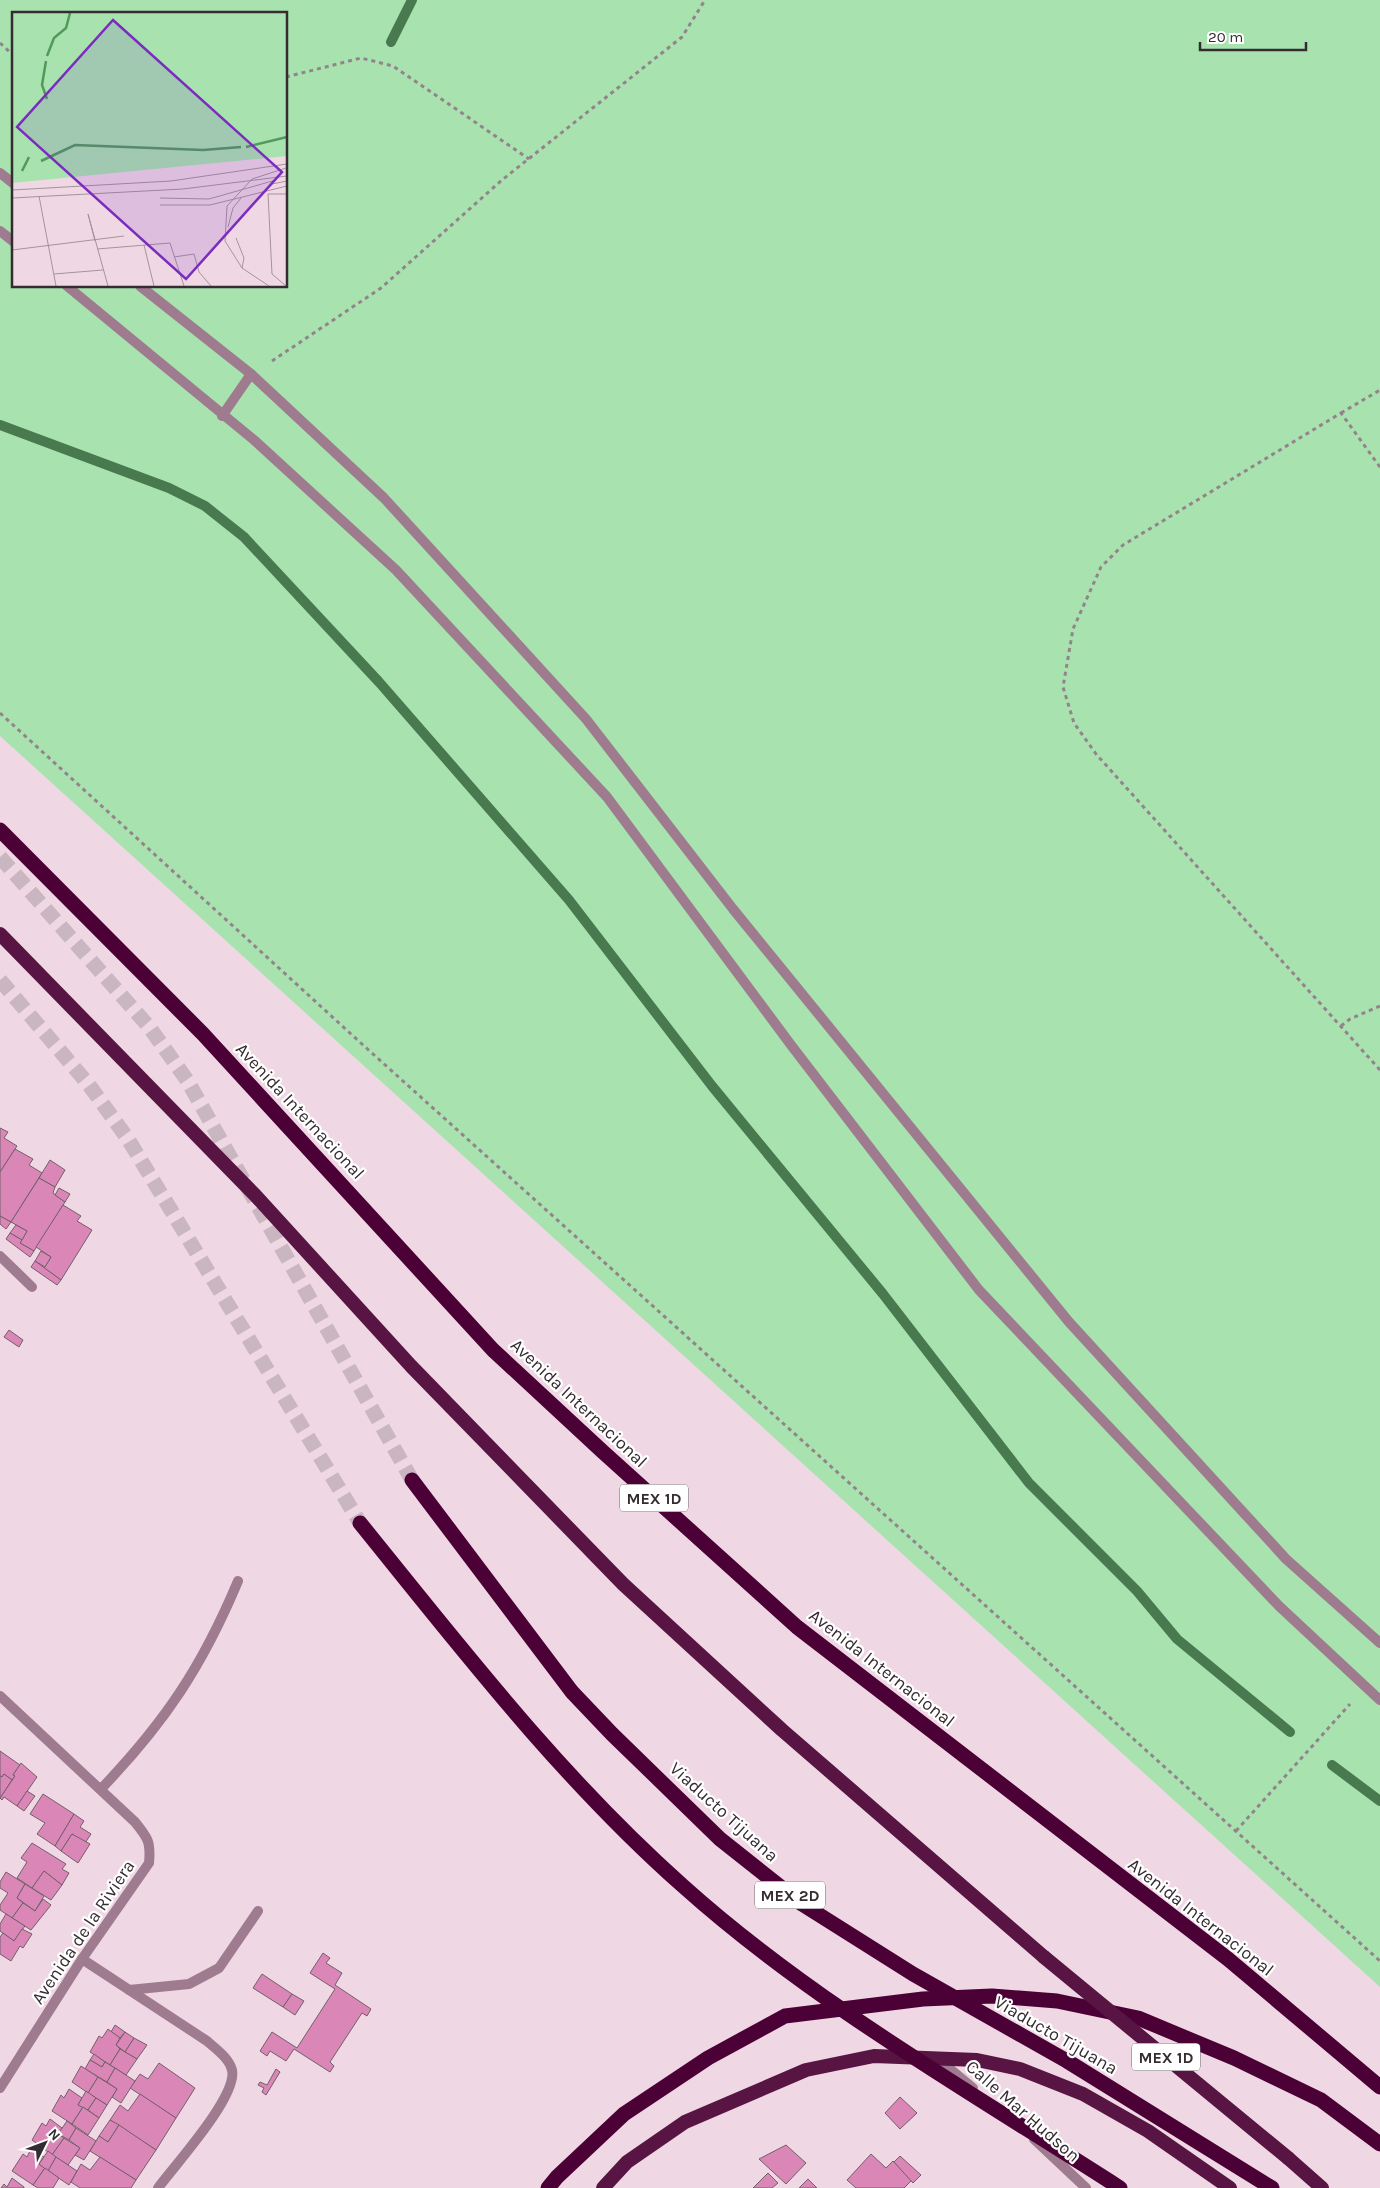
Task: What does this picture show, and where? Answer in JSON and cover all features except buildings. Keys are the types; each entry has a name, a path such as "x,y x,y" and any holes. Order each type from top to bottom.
{"highway":[{"name":"Avenida Internacional","path":"0,830 203,1034 494,1350 610,1458 797,1628 1228,1959 1380,2087"},
{"name":"MEX 1D","path":"0,934 255,1195 411,1366 623,1584 782,1730 1044,1957 1322,2188"},
{"name":"Viaducto Tijuana","path":"412,1480 572,1692 612,1734 720,1839 802,1904 913,1974 1067,2061 1272,2188"},
{"path":"360,1523 571,1778 682,1886 767,1955 879,2033 1120,2188"},
{"path":"548,2188 556,2177 624,2114 708,2058 785,2016 924,1999 992,1996 1057,2001 1138,2018 1234,2058 1321,2100 1380,2144"},
{"path":"603,2188 627,2162 685,2122 806,2070 874,2056 977,2060 1020,2069 1083,2094 1148,2131 1230,2188"}],"street":[{"path":"0,173 12,182"},
{"path":"0,231 12,240"},
{"path":"70,288 222,416 254,440 396,570 607,797 791,1046 979,1290 1279,1606 1380,1700"},
{"path":"143,288 252,374 384,498 586,719 733,909 1069,1322 1286,1559 1380,1643"},
{"path":"222,416 252,374"},
{"path":"0,1256 32,1287"},
{"path":"101,1789 135,1753 167,1714 195,1672 219,1628 238,1581"},
{"name":"Avenida de la Riviera","path":"0,1696 135,1822 146,1836 150,1848 149,1863 82,1959 0,2088"},
{"path":"129,1990 189,1984 219,1968 258,1911"},
{"path":"82,1959 207,2041 223,2056 232,2069 233,2082 224,2102 158,2188"},
{"name":"Calle Mar Hudson","path":"937,2058 1032,2138 1086,2188"}],"path":[{"path":"252,374 381,288 530,159 682,37 705,0"},
{"path":"0,43 12,54"},
{"path":"288,76 361,58 393,66 530,159"},
{"path":"1380,390 1123,545 1101,567 1073,629 1063,687 1074,723 1096,754 1380,1070"},
{"path":"1341,413 1380,467"},
{"path":"0,713 363,1045 1380,1961"},
{"path":"1341,1026 1350,1019 1380,1006"},
{"path":"1236,1831 1365,1686"}],"green space":[{"path":"0,0 1380,0 1380,1987 0,736"}],"waterway":[{"path":"391,42 412,0"},
{"path":"0,425 169,488 205,506 244,537 379,682 569,900 712,1086 883,1294 1029,1483 1137,1591 1177,1639 1290,1732"},
{"path":"1332,1765 1380,1801"}],"tunnel":[{"path":"0,857 150,1028 187,1080 412,1480"},
{"path":"0,980 89,1085 128,1139 360,1523"}]}
